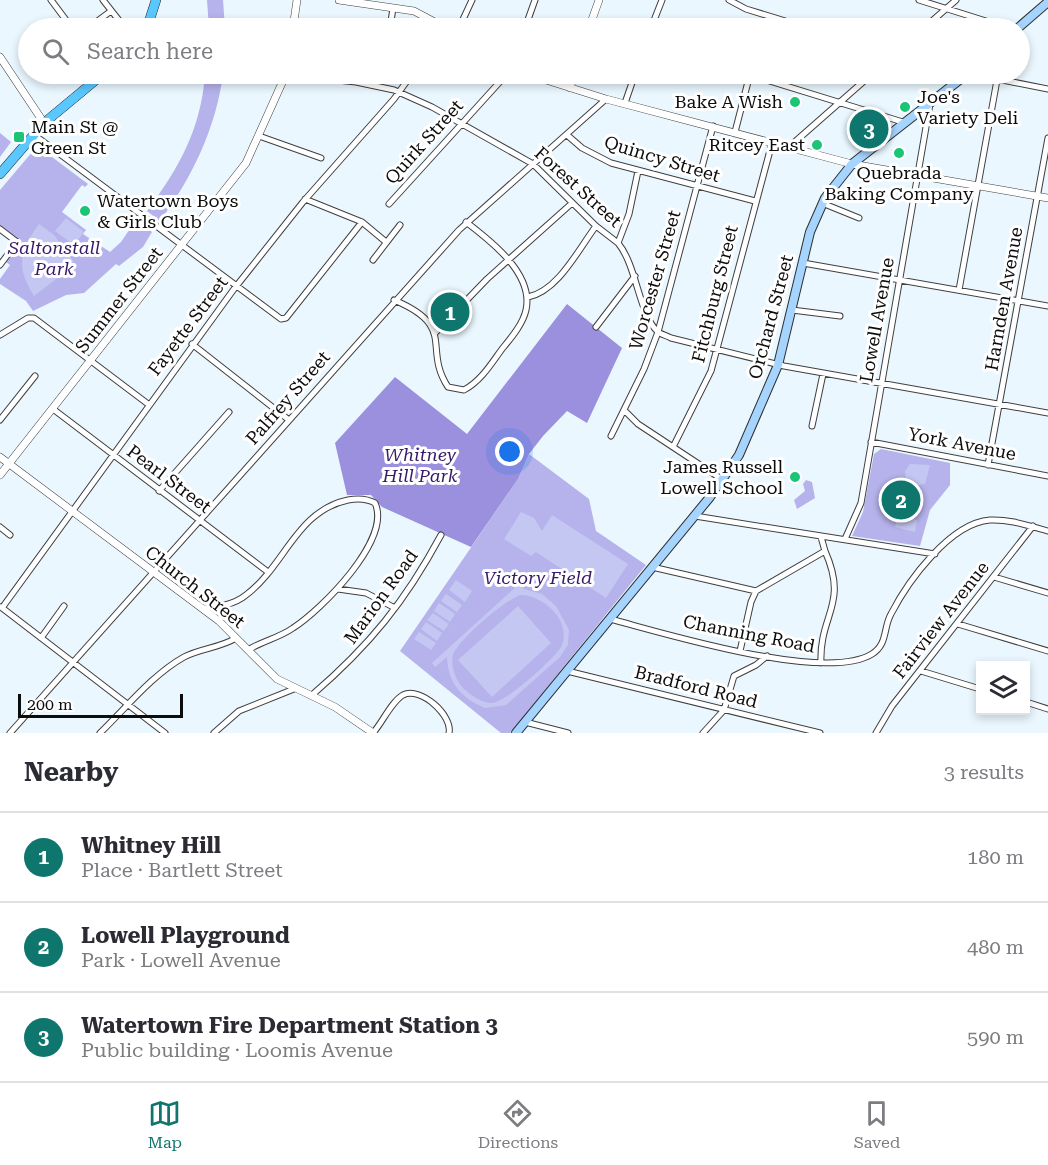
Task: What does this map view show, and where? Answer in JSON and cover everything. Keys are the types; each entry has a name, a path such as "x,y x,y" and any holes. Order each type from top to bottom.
{"main road":[{"path":"150,18 156,0"},
{"path":"1030,18 1048,2"},
{"path":"1,171 44,123 91,84"},
{"name":"Orchard Street","path":"516,733 695,516 723,480 749,436 778,365 814,220 822,203 852,164 907,123 951,84"}],"street":[{"path":"51,0 64,18"},
{"path":"103,0 117,18"},
{"path":"294,18 297,0"},
{"path":"339,0 421,13 428,18"},
{"path":"464,18 472,0"},
{"path":"529,18 535,0"},
{"path":"655,18 662,0"},
{"path":"729,0 774,18"},
{"path":"919,0 978,18"},
{"path":"936,18 956,0"},
{"path":"592,18 597,1"},
{"path":"392,18 393,8"},
{"path":"102,18 111,11"},
{"path":"0,57 44,123"},
{"name":"Summer Street","path":"0,475 246,163 281,84"},
{"name":"Forest Street","path":"365,84 399,92 533,164 572,204 618,243"},
{"name":"Fayette Street","path":"1,607 235,287 305,199 405,84"},
{"name":"Quirk Street","path":"389,204 497,84"},
{"path":"558,84 606,99 852,164 1048,198"},
{"path":"570,88 571,84"},
{"path":"625,103 632,84"},
{"path":"735,132 747,84"},
{"path":"782,84 907,123"},
{"path":"789,147 861,84"},
{"path":"959,290 996,84"},
{"path":"1020,84 1048,89"},
{"name":"Palfrey Street","path":"10,733 74,664 394,300 466,222 606,99"},
{"name":"Lowell Avenue","path":"845,539 861,503 930,104"},
{"name":"Worcester Street","path":"611,436 625,411 658,332 713,126"},
{"path":"33,135 235,287 284,320 362,222"},
{"name":"Quincy Street","path":"567,135 596,156 638,171 754,201"},
{"path":"259,136 321,158"},
{"name":"Harnden Avenue","path":"988,465 1048,138"},
{"name":"Fitchburg Street","path":"673,447 706,383 754,201 772,143"},
{"path":"638,171 629,214 618,243 627,253 647,312 658,332 671,338 778,365 1048,413"},
{"path":"305,199 362,222 386,242"},
{"path":"822,203 860,218"},
{"path":"435,333 508,259 572,204"},
{"path":"394,300 426,319 435,333 444,381 453,390 464,390 477,381 515,331 526,311 528,297 520,277 508,259 482,232 466,222"},
{"path":"373,260 400,225"},
{"path":"528,297 543,293 596,226"},
{"path":"0,229 17,242 0,266"},
{"path":"803,263 1048,306"},
{"path":"596,327 635,276"},
{"path":"792,310 840,316"},
{"path":"0,335 33,317 148,404"},
{"path":"192,344 289,420"},
{"path":"812,426 823,374"},
{"path":"0,420 35,376"},
{"name":"Pearl Street","path":"53,408 268,572"},
{"path":"625,411 638,424 723,480"},
{"path":"159,491 229,412"},
{"name":"York Avenue","path":"871,444 1048,476"},
{"name":"Church Street","path":"0,458 202,608 236,638 271,674 294,689 312,695 344,712 373,733"},
{"path":"202,608 240,600 268,572 300,529 321,510 354,499 365,499 375,503 377,519 374,533 356,565 338,589 293,629 248,650"},
{"path":"695,516 934,554"},
{"name":"Channing Road","path":"608,619 767,656 821,663 846,661 873,654 886,636 891,613 934,554 951,538 977,523 1004,520 1048,531"},
{"name":"Fairview Avenue","path":"876,733 892,706 1033,526"},
{"path":"0,527 10,535"},
{"name":"Marion Road","path":"312,695 367,645 395,608 441,535"},
{"path":"821,537 834,570 835,595 821,643 821,663"},
{"path":"740,651 751,602 756,591 825,550"},
{"path":"652,567 756,591"},
{"path":"994,577 1048,593"},
{"path":"338,589 366,592 395,608"},
{"path":"41,638 64,606"},
{"path":"1,607 165,733"},
{"path":"958,624 1048,651"},
{"path":"100,733 181,659 207,648 224,645 236,638"},
{"path":"703,733 724,710 734,676 762,662 767,656"},
{"name":"Bradford Road","path":"566,670 820,733"},
{"path":"921,671 976,688"},
{"path":"214,733 239,711 294,689"},
{"path":"373,733 400,698 413,694 422,697 443,714 450,725 449,733"},
{"path":"1030,703 1048,709"},
{"path":"525,722 568,733"}],"green space":[{"path":"207,0 223,0 224,18 208,18"},
{"path":"204,84 222,84 215,114 201,152 172,205 160,221 147,211 169,179 186,147 199,113"},
{"path":"0,133 11,142 0,157"},
{"name":"Saltonstall Park","path":"40,148 88,184 85,187 82,185 62,212 86,230 83,234 110,252 121,242 136,220 152,232 143,247 119,266 116,264 84,293 66,295 33,311 26,301 0,284 0,279 10,265 6,262 20,241 0,226 0,190 33,151"},
{"path":"66,218 84,232 74,245 55,231"},
{"path":"39,224 54,235 73,261 73,266 34,296 24,276 22,258"},
{"name":"Whitney Hill Park","path":"567,304 622,348 587,423 567,411 543,436 529,454 518,479 471,547 382,507 371,495 347,495 335,443 395,377 467,434"},
{"path":"881,449 950,463 950,485 930,510 920,546 852,536 863,512 874,454"},
{"name":"Victory Field","path":"529,454 589,499 596,531 646,565 510,733 501,733 400,651 518,479"},
{"path":"910,464 930,465 925,484 914,486 906,481 905,471"},
{"path":"806,480 812,482 815,498 797,509 794,500 805,491 803,484"},
{"path":"521,512 534,518 542,531 552,515 628,564 606,598 536,552 531,556 504,539"},
{"path":"898,515 917,520 915,532 895,527"},
{"path":"456,580 472,591 465,602 449,590"},
{"path":"519,584 524,589 542,594 556,606 569,630 568,645 560,657 506,705 485,708 477,704 463,694 453,682 447,657 435,667 432,663","holes":["521,595 530,596 546,605 559,618 563,627 562,645 541,669 508,696 492,703 474,697 458,682 454,673 452,659 456,649 463,640 505,604"]},
{"path":"446,594 462,605 457,612 441,601"},
{"path":"439,603 455,614 450,622 434,611"},
{"path":"518,606 551,643 492,697 458,660"},
{"path":"433,613 449,624 444,631 427,620"},
{"path":"426,622 442,633 437,641 421,629"},
{"path":"419,632 436,643 431,650 414,639"}],"place":[{"name":"Bake A Wish","path":"795,102"},
{"name":"Joe's Variety Deli","path":"905,107"},
{"name":"Watertown Fire Department Station 3","path":"869,129"},
{"name":"Main St @ Green St","path":"19,137"},
{"name":"Ritcey East","path":"817,145"},
{"name":"Quebrada Baking Company","path":"899,153"},
{"name":"Watertown Boys & Girls Club","path":"85,211"},
{"name":"Whitney Hill","path":"450,312"},
{"name":"James Russell Lowell School","path":"795,477"},
{"name":"Lowell Playground","path":"901,500"}]}
